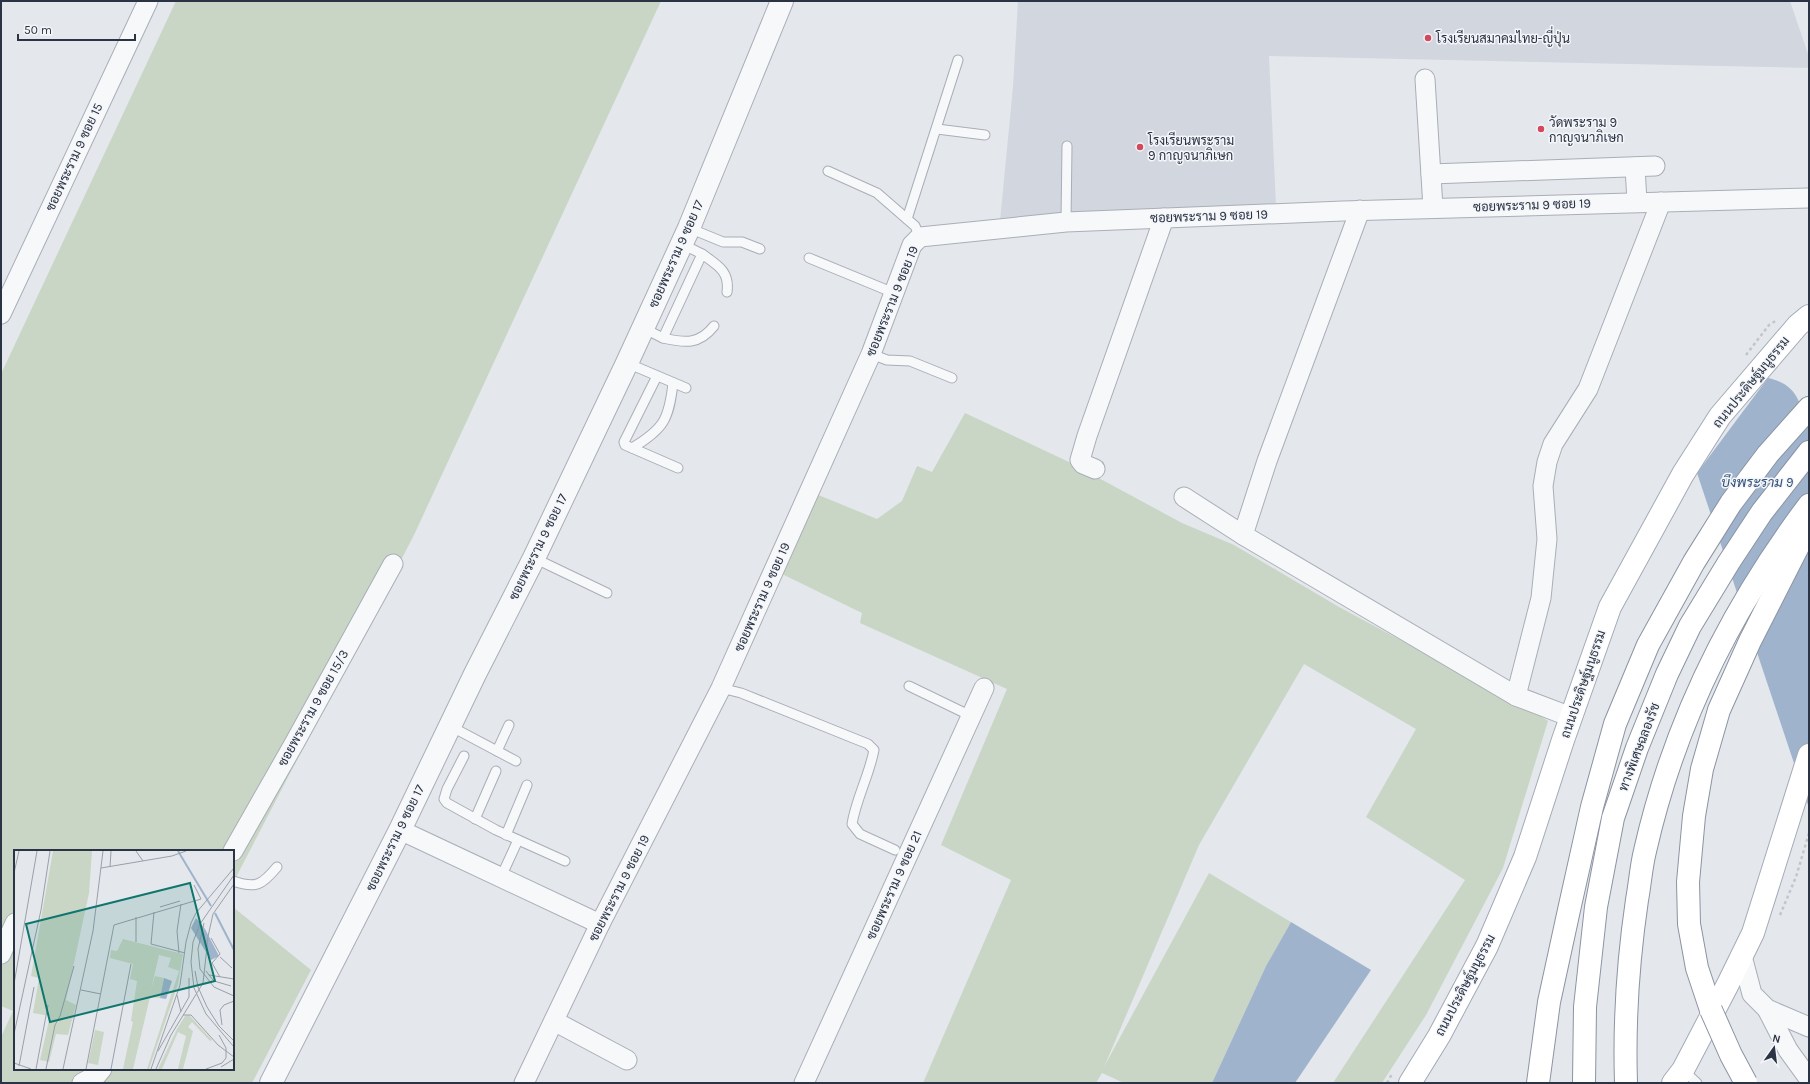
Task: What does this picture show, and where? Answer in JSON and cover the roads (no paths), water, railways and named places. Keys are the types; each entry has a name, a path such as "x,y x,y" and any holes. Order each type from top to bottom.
{"main road":[{"name":"ถนนประดิษฐ์มนูธรรม","path":"1410,1083 1439,1036 1488,946 1525,857 1571,717 1610,607 1683,474 1720,416 1798,325 1809,316"},
{"path":"1538,1083 1549,1002 1592,807 1615,724 1648,646 1694,562 1731,504 1768,454 1809,408"},
{"name":"ทางพิเศษฉลองรัช","path":"1584,1083 1585,1007 1596,906 1613,818 1637,748 1690,626 1758,518 1809,452"},
{"path":"1626,1083 1625,1028 1630,946 1645,852 1667,771 1694,697 1726,633 1755,582 1809,505"},
{"path":"1746,1083 1731,1055 1711,1010 1697,968 1689,924 1688,882 1694,816 1702,769 1719,710 1750,641 1809,525"},
{"path":"1684,1079 1753,933 1809,755"}],"street":[{"name":"ซอยพระราม 9 ซอย 15","path":"1,314 148,1"},
{"name":"ซอยพระราม 9 ซอย 17","path":"271,1083 400,830 534,558 627,363 685,236 782,1"},
{"path":"1425,79 1433,208"},
{"path":"1431,174 1655,166"},
{"path":"1635,167 1637,202"},
{"name":"ซอยพระราม 9 ซอย 19","path":"524,1083 600,924 721,688 871,354 912,245 920,237 1066,222 1360,210 1809,198"},
{"path":"1516,696 1540,598 1547,539 1543,486 1547,462 1553,444 1588,389 1660,202"},
{"path":"1243,535 1267,462 1360,210"},
{"path":"1095,470 1083,464 1080,460 1164,218"},
{"path":"1184,497 1243,535 1516,696 1571,717"},
{"name":"ซอยพระราม 9 ซอย 15/3","path":"234,850 295,742 392,564"},
{"name":"ซอยพระราม 9 ซอย 21","path":"804,1083 984,688"},
{"path":"400,830 600,924"},
{"path":"1,954 14,925"},
{"path":"1742,956 1752,994 1767,1009 1788,1050 1809,1079"},
{"path":"1767,1009 1809,1027"},
{"path":"554,1021 626,1060"},
{"path":"82,1083 97,1075 101,1070"}],"lane":[{"path":"907,219 958,60"},
{"path":"936,129 985,135"},
{"path":"1066,222 1067,146"},
{"path":"828,171 877,193 915,226 920,237"},
{"path":"685,236 723,242 742,242 760,249"},
{"path":"685,236 702,254 717,265 725,274 728,283 727,292"},
{"path":"663,338 702,254"},
{"path":"810,258 894,293"},
{"path":"643,328 663,338 680,341 693,341 705,336 714,326"},
{"path":"871,354 887,360 910,361 952,378"},
{"path":"627,363 686,388"},
{"path":"657,376 624,442 625,445 678,468"},
{"path":"632,448 658,429 665,420 673,383"},
{"path":"534,558 607,593"},
{"path":"909,686 971,716"},
{"path":"721,688 741,693 868,744 874,750 872,761 854,812 852,824 860,834 895,850"},
{"path":"497,751 509,725"},
{"path":"450,726 516,761"},
{"path":"464,756 447,789 444,799 453,808 506,835 565,861"},
{"path":"475,819 496,771"},
{"path":"506,835 527,785"},
{"path":"501,877 518,840"},
{"path":"234,881 246,886 259,885 265,881 277,867"}],"water":[{"name":"บึงพระราม 9","path":"1768,378 1786,385 1792,390 1800,404 1809,430 1809,808 1697,473"},
{"path":"1291,922 1371,970 1295,1083 1212,1083 1266,966"}],"place":[{"name":"โรงเรียนสมาคมไทย-ญี่ปุ่น","path":"1428,38"},
{"name":"วัดพระราม 9 กาญจนาภิเษก","path":"1541,129"},
{"name":"โรงเรียนพระราม 9 กาญจนาภิเษก","path":"1140,147"}]}
